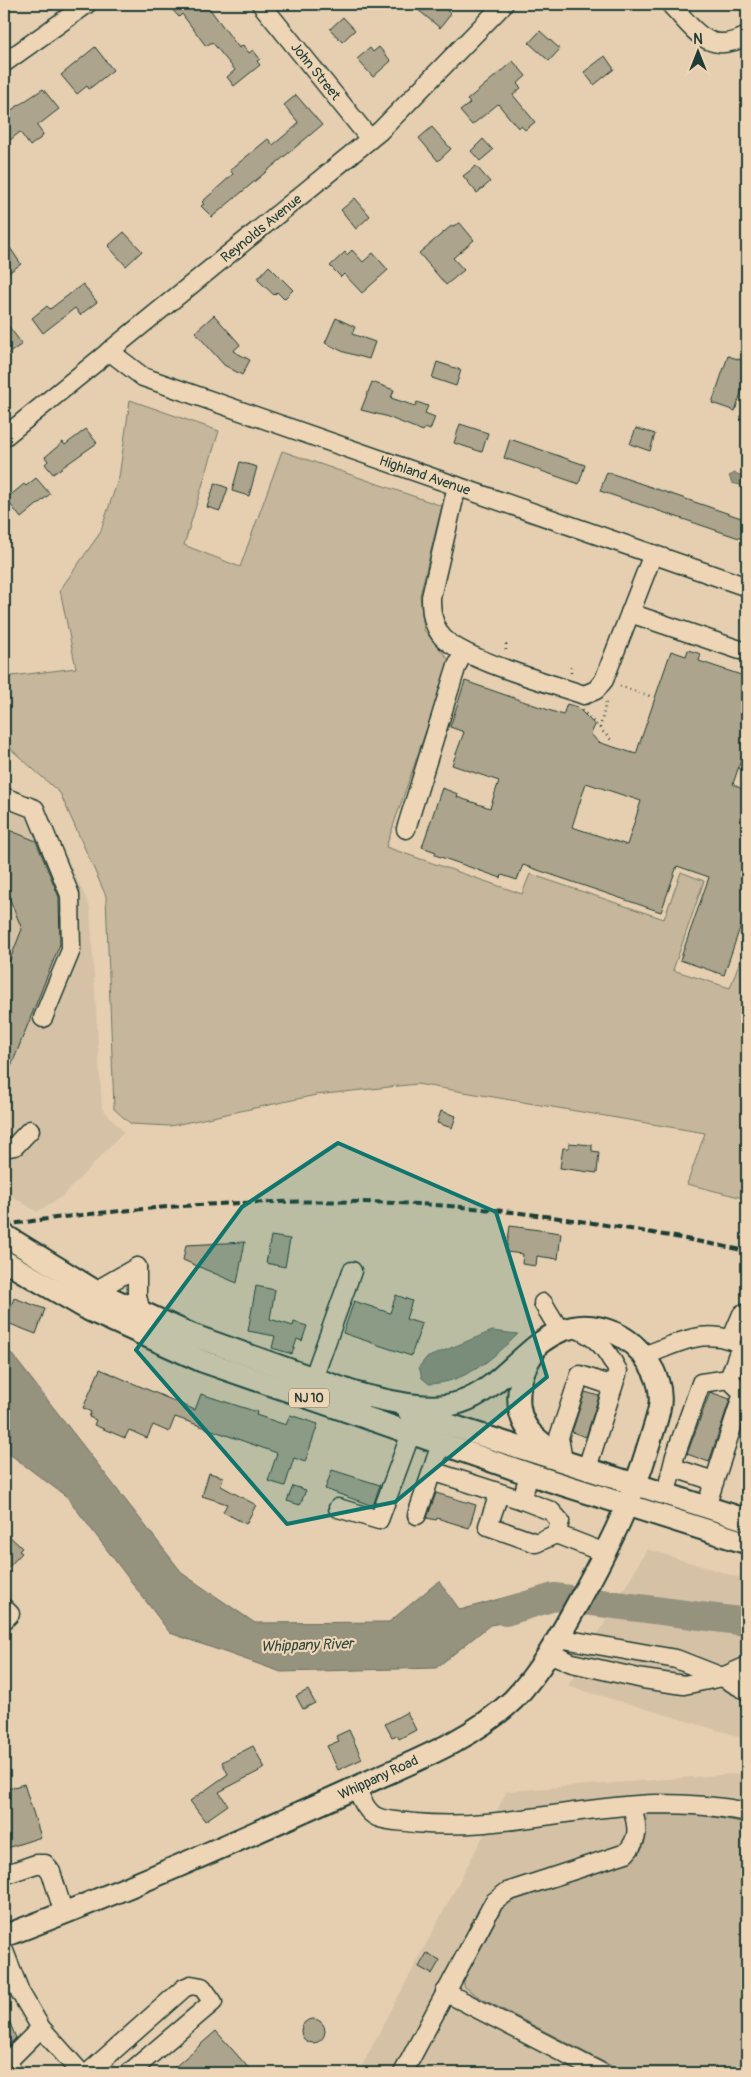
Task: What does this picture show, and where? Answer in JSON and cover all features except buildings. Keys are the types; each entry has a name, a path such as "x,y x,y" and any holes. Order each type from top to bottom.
{"main road":[{"name":"NJ 10","path":"4,1235 95,1291 192,1335 354,1394 747,1520"},
{"name":"NJ 10","path":"4,1261 89,1310 211,1364 530,1474 747,1543"},
{"name":"Whippany Road","path":"4,1936 64,1914 224,1848 450,1744 492,1719 514,1698 554,1645 604,1556 627,1506 659,1410 660,1399 657,1378 644,1356 634,1345 617,1334 597,1327 566,1329"},
{"path":"354,1394 404,1404 440,1406 460,1403 478,1395 540,1343 566,1329"},
{"path":"540,1343 526,1363 520,1386 519,1406 532,1434 563,1460"}],"street":[{"path":"4,63 87,4"},
{"name":"John Street","path":"261,4 370,139"},
{"name":"Reynolds Avenue","path":"4,437 370,139 504,4"},
{"path":"670,4 703,38 712,43 732,44 747,36"},
{"name":"Highland Avenue","path":"109,351 143,377 747,587"},
{"path":"458,486 431,597 432,615 440,635 464,652 584,695 596,690 604,680 653,554"},
{"path":"630,613 740,650"},
{"path":"406,829 457,665 464,652"},
{"path":"4,797 35,809 70,895 72,950 43,1018"},
{"path":"4,1148 15,1146 30,1130"},
{"path":"95,1291 137,1267 137,1288 141,1312"},
{"path":"313,1379 352,1271"},
{"path":"543,1303 566,1329 591,1335 610,1357 618,1372 586,1468"},
{"path":"706,1507 743,1394 729,1379 732,1349 742,1314"},
{"path":"644,1356 705,1335 719,1336 732,1349"},
{"path":"563,1460 559,1437 580,1375 613,1386"},
{"path":"666,1493 674,1468 675,1456 701,1383 729,1379"},
{"path":"338,1508 380,1520 411,1433"},
{"path":"417,1515 441,1443"},
{"path":"674,1468 714,1481"},
{"path":"432,1471 522,1500 555,1514 560,1521 556,1534 536,1543 488,1526 499,1494"},
{"path":"522,1500 530,1474"},
{"path":"556,1534 604,1556"},
{"path":"4,1608 10,1614 4,1620"},
{"path":"554,1645 572,1663 643,1679 684,1685 722,1677 747,1666"},
{"path":"554,1645 676,1658 722,1677 747,1691"},
{"path":"356,1787 365,1806 374,1816 383,1819 427,1824 480,1824 656,1804 699,1805 747,1812"},
{"path":"403,2073 494,1902 507,1892 626,1853 634,1844 637,1834 632,1806"},
{"path":"4,1875 36,1864 45,1864 51,1872 64,1914"},
{"path":"4,1951 8,1975 41,2028 82,2073"},
{"path":"88,2073 184,1988 192,1985 202,1987 213,2002 128,2073"},
{"path":"445,1992 602,2073"},
{"path":"8,2067 41,2028"}],"path":[{"path":"619,686 653,697"},
{"path":"578,706 613,742"}],"highlighted area":[{"path":"338,1143 496,1212 547,1377 395,1502 287,1524 136,1350 242,1207"}],"shaded area":[{"path":"130,400 219,431 184,545 240,567 282,451 442,506 420,595 424,630 450,661 386,847 522,894 530,874 664,919 681,872 704,881 673,970 730,988 747,941 747,1199 687,1184 705,1133 417,1084 316,1095 170,1126 131,1124 114,1109 106,896 60,793 4,743 4,677 76,668 60,590 100,533 119,477"},
{"path":"4,790 44,808 90,907 102,1108 124,1132 63,1196 37,1212 4,1191"},
{"path":"647,1549 747,1580 747,1739 568,1686"},
{"path":"747,1773 747,2073 358,2073 507,1791"},
{"path":"649,1814 696,1814 747,1823 747,2073 625,2073 477,1996 464,1986 464,1980 503,1907 515,1900 630,1861 639,1853 644,1845 646,1821"}],"water":[{"path":"735,473 747,478 747,487 732,483 729,476"},
{"path":"492,1331 518,1334 489,1360 467,1374 442,1383 429,1384 422,1378 419,1367 426,1358"},
{"path":"4,1344 183,1574 255,1623 389,1622 439,1581 460,1610 549,1585 531,1618 490,1625 436,1668 281,1672 170,1633 67,1497 4,1450"}],"waterway":[{"name":"Whippany River","path":"505,1612 554,1597 747,1622"}],"railway":[{"path":"4,1225 107,1212 211,1204 366,1202 460,1207 542,1216 624,1228 747,1251"}]}
